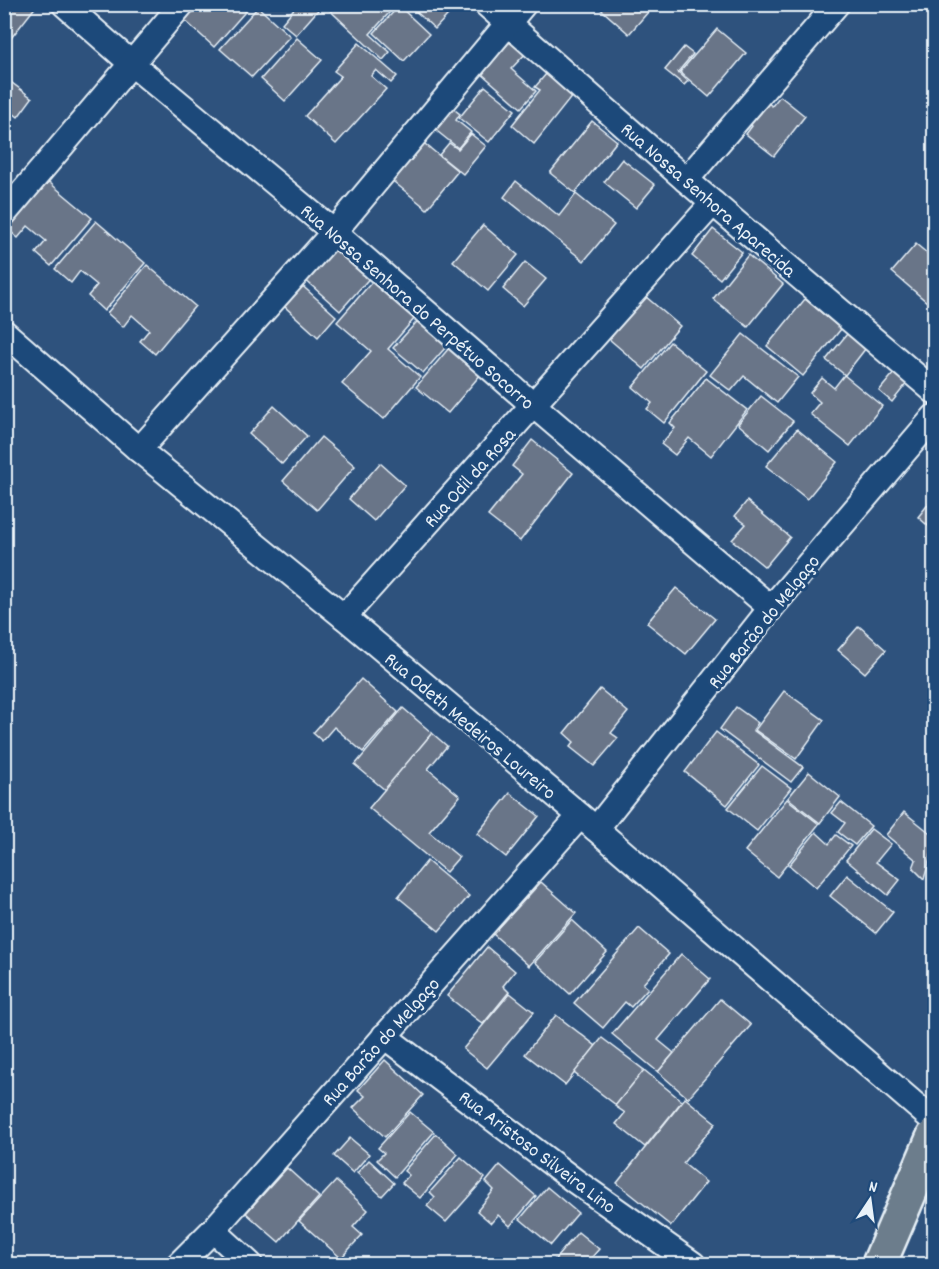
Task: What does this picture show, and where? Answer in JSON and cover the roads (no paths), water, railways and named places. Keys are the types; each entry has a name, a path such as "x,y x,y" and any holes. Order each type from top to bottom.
{"main road":[{"path":"879,1264 934,1136"}],"street":[{"name":"Rua Nossa Senhora do Perpétuo Socorro","path":"64,4 132,64 334,232 771,608"},
{"path":"4,214 182,4"},
{"name":"Rua Nossa Senhora Aparecida","path":"486,4 686,180 934,391"},
{"path":"140,450 334,232 524,4"},
{"path":"686,180 837,4"},
{"name":"Rua Odil da Rosa","path":"344,617 713,203"},
{"name":"Rua Odeth Medeiros Loureiro","path":"4,332 140,450 344,617 588,823 934,1121"},
{"name":"Rua Barão do Melgaço","path":"178,1264 213,1230 384,1035 588,823 934,417"},
{"name":"Rua Aristoso Silveira Lino","path":"384,1035 575,1181 693,1264"},
{"path":"213,1230 250,1264"}]}
